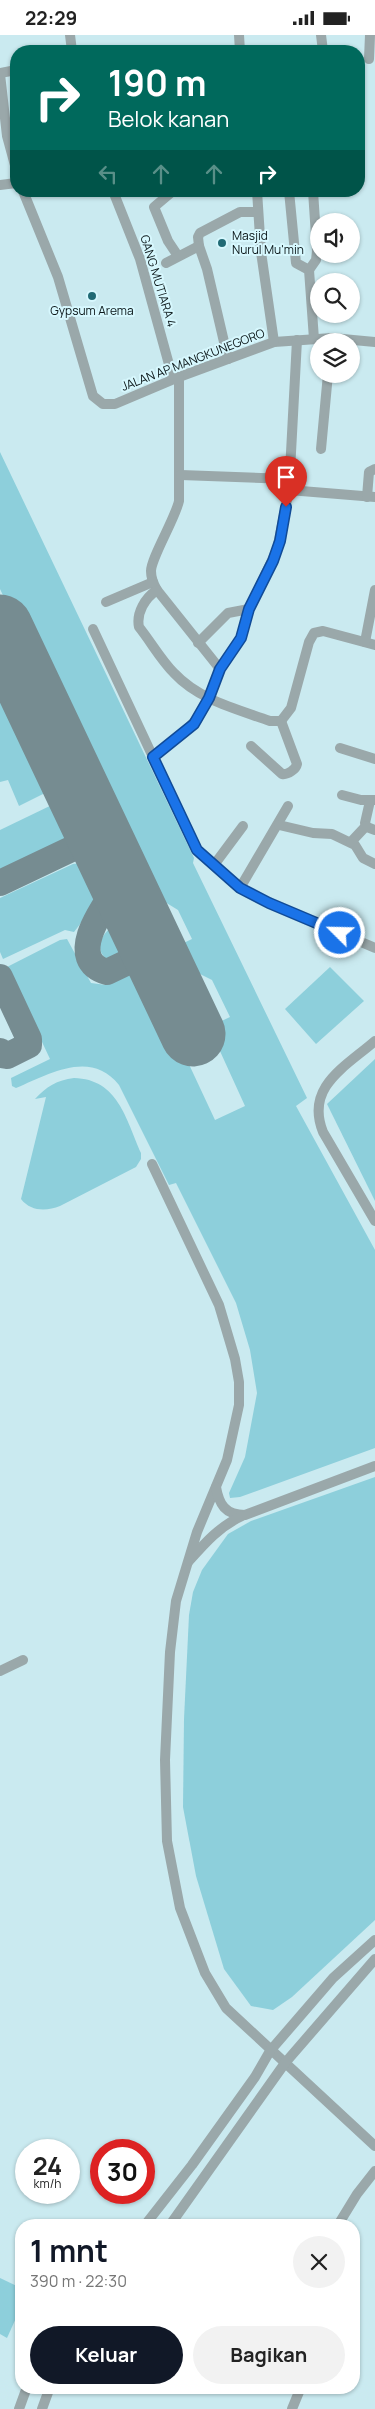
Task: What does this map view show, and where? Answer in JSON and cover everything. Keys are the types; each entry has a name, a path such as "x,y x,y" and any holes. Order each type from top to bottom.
{"street":[{"path":"367,59 370,35"},
{"path":"0,74 8,141"},
{"name":"JALAN AP MANGKUNEGORO","path":"25,197 60,285 97,401 115,404 176,378 274,342 310,339"},
{"name":"GANG MUTIARA 4","path":"115,197 140,259 176,378 181,475 177,509 151,570 155,586"},
{"path":"166,197 154,207 168,241 178,257"},
{"path":"257,197 261,252 274,342"},
{"path":"290,197 296,263 309,270"},
{"path":"313,197 317,251 316,260 309,270 314,333"},
{"path":"228,359 198,237 200,233 240,212 258,212"},
{"path":"166,263 199,246"},
{"path":"153,757 194,724 209,698 220,669 241,638 249,609 277,550 289,485 297,340"},
{"name":"JALAN AP MANGKUNEGORO","path":"360,342 375,343"},
{"path":"321,449 327,383"},
{"path":"181,475 289,485 371,497 369,472 375,469"},
{"path":"106,602 155,586"},
{"path":"155,586 220,669"},
{"path":"155,586 140,611 139,627 173,673 194,690 209,698 270,721 281,721"},
{"path":"281,721 291,708 309,642 314,633 323,631 370,643 375,590"},
{"path":"198,643 228,613 249,609"},
{"path":"93,629 197,850 240,888 269,903 375,948"},
{"path":"250,746 282,775 296,767 297,764 281,721"},
{"path":"340,748 375,759"},
{"path":"342,795 372,800 365,821 371,828 351,842"},
{"path":"240,888 288,806"},
{"path":"278,825 313,833 332,834 351,842 357,847 365,860 375,864"},
{"path":"214,865 243,826"},
{"path":"375,1041 329,1081 320,1093 317,1105 318,1118 323,1132 375,1221"},
{"path":"152,1164 219,1305 227,1327 239,1382 239,1405 227,1460 185,1565 176,1601 170,1652 164,1760 167,1841 180,1908 205,1973 226,2008 270,2051 375,2146"},
{"path":"185,1565 214,1534 231,1521 375,1466"},
{"path":"216,1487 219,1502 224,1510 236,1515 245,1515"},
{"path":"0,1671 23,1660"},
{"path":"150,2219 192,2165 256,2077 270,2051 333,1978 375,1940"},
{"path":"174,2219 285,2063 375,1959"},
{"path":"342,2219 357,2194 375,2171"},
{"path":"19,2409 24,2394"},
{"path":"42,2409 47,2394"},
{"path":"292,2409 298,2394"}],"shaded area":[{"path":"0,452 194,858 193,863 307,1098 296,1106 375,1250 375,1448 240,1497 230,1498 229,1493 245,1457 257,1393 250,1350 236,1303 176,1183 169,1185 119,1085 108,1074 96,1068 83,1066 56,1071 16,1088 12,1086 11,1078 50,1059 7,967 60,940 67,939 91,983 106,985 144,968 215,1120 245,1106 209,1027 230,1017 212,980 176,962 171,949 192,939 178,910 142,888 0,589"},
{"path":"0,667 53,779 49,791 19,806 8,780 0,782"},
{"path":"56,803 67,807 76,825 75,833 65,846 0,876 0,830"},
{"path":"82,863 97,870 104,885 74,932 65,930 3,959 0,952 0,898 73,864"},
{"path":"111,928 121,932 129,948 116,959 109,960 101,953 100,944 104,935"},
{"path":"330,967 364,1001 316,1044 285,1009"},
{"path":"375,1059 375,1201 327,1104"},
{"path":"74,1078 89,1080 101,1085 111,1093 125,1115 141,1153 141,1159 136,1167 60,1206 50,1209 34,1208 21,1199 46,1097 35,1099 52,1085 62,1080"},
{"path":"375,1477 375,1920 292,1997 273,2010 251,2006 224,1969 196,1876 183,1807 184,1719 189,1615 193,1592 202,1570 228,1534 251,1521"},
{"path":"0,2278 15,2285 15,2320 7,2338 0,2334"}],"taxiway":[{"path":"92,821 89,836 84,843 96,846 109,856"},
{"path":"0,883 84,843"},
{"path":"121,881 92,930 88,943 88,955 94,965 107,972 153,950"},
{"path":"0,977 29,1039 29,1045 7,1056 1,1055 0,1051"}],"runway":[{"path":"0,627 193,1034"}],"place":[{"name":"Masjid Nurul Mu'min","path":"222,243"},
{"name":"Gypsum Arema","path":"92,296"}],"route":[{"path":"286,507 277,550 249,609 238,644 220,669 209,698 194,724 153,757 197,850 203,857 240,888 269,903 340,933"}]}
